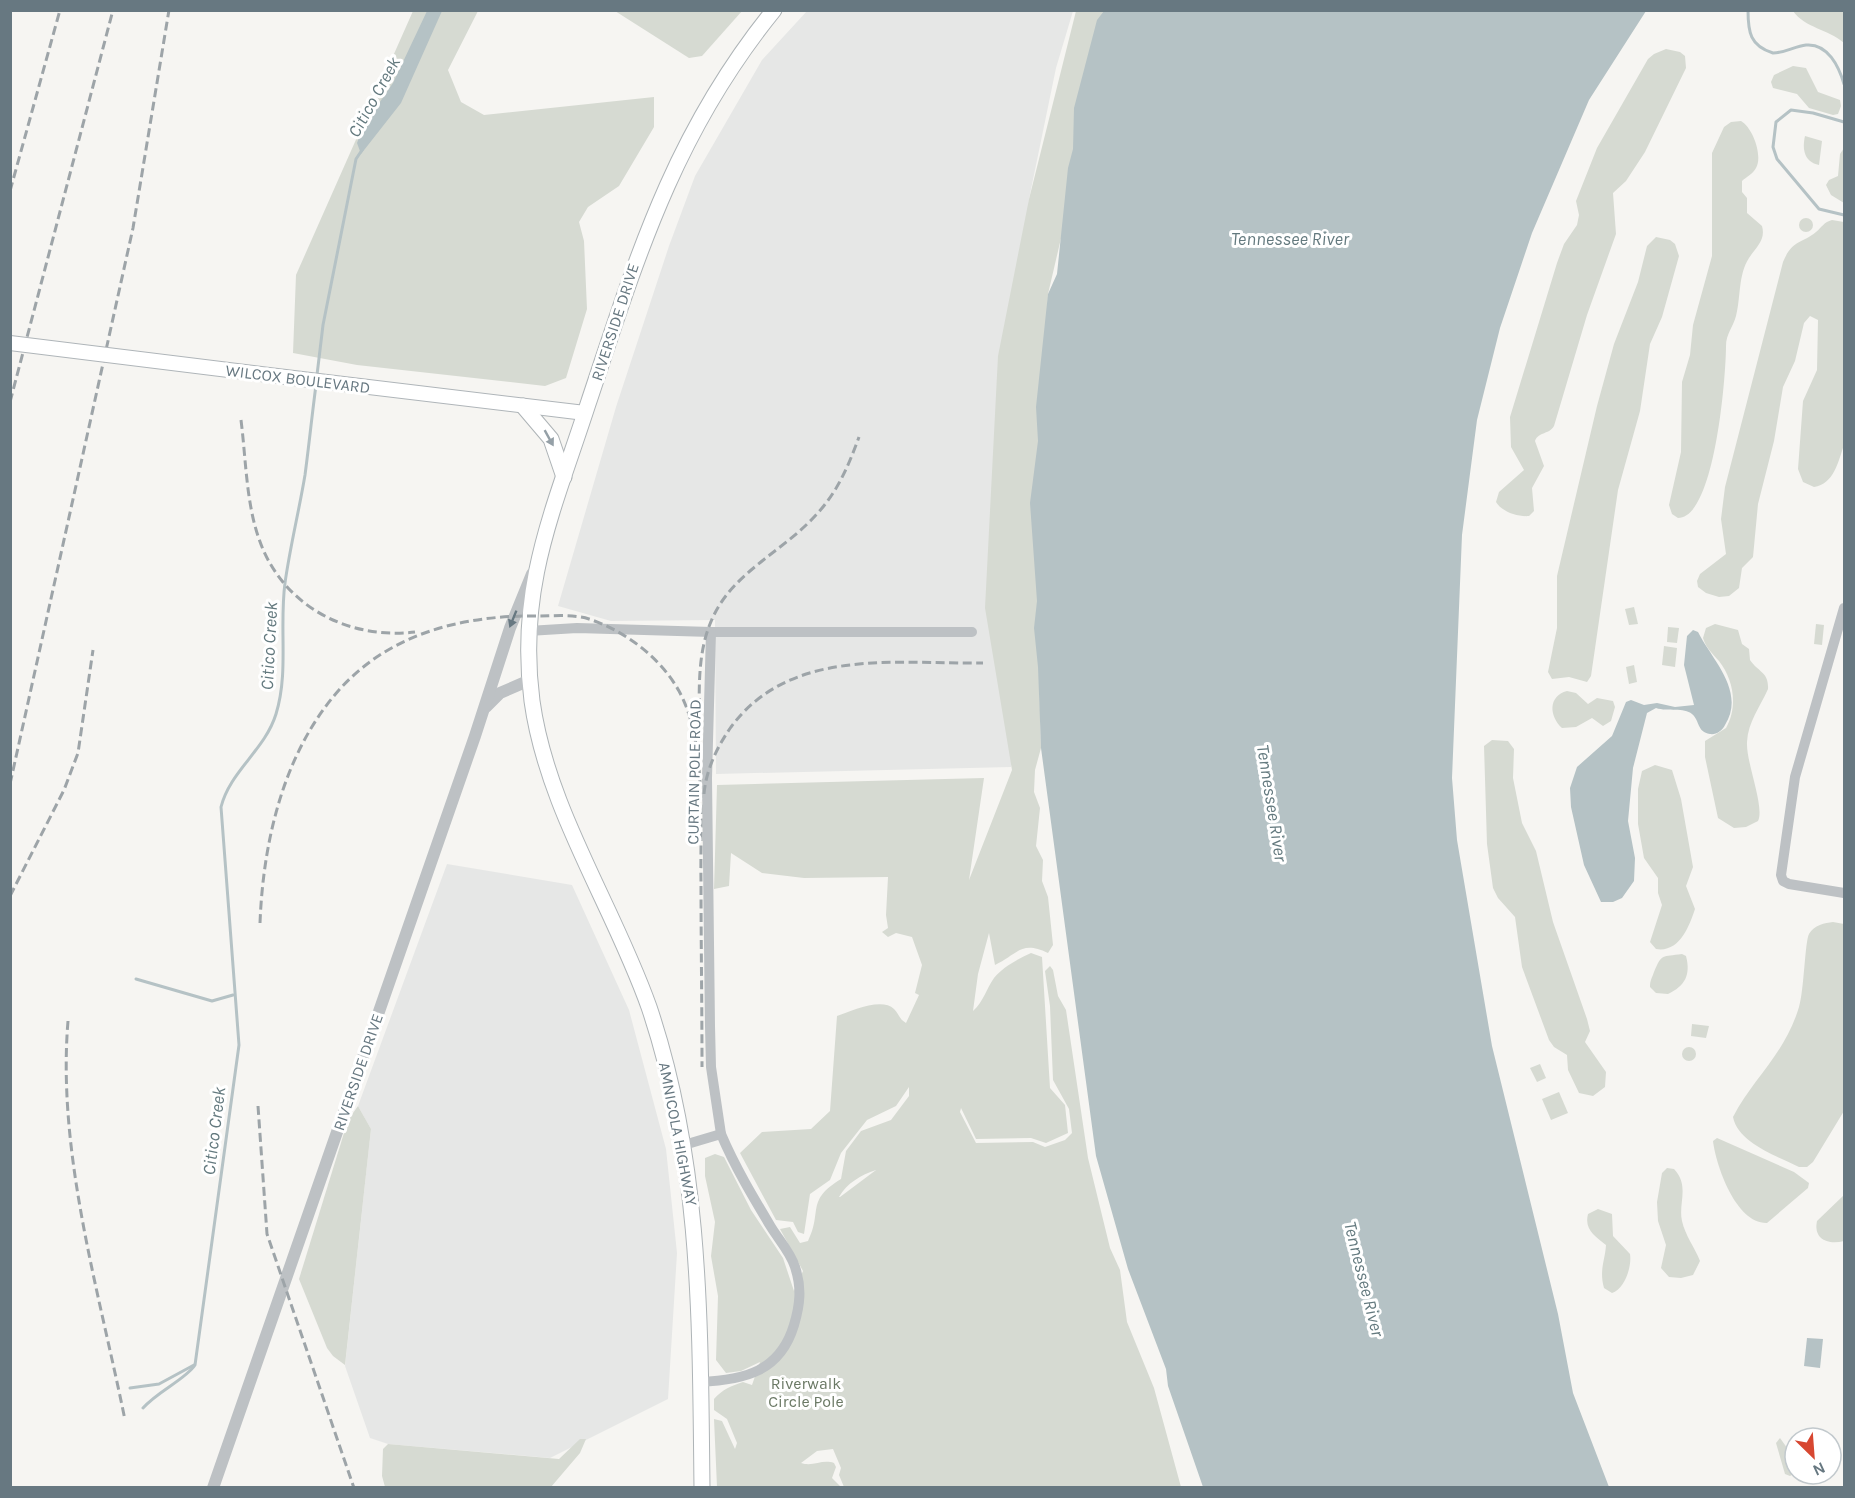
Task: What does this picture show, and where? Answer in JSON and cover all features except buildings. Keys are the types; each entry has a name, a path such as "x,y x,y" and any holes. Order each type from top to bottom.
{"main road":[{"name":"RIVERSIDE DRIVE","path":"529,662 528,631 536,565 636,259 670,175 713,96 774,10"},
{"name":"WILCOX BOULEVARD","path":"10,343 585,413"},
{"path":"523,406 551,439 564,477"},
{"name":"AMNICOLA HIGHWAY","path":"529,662 534,716 548,766 648,1007 664,1056 684,1145 698,1267 702,1488"}],"street":[{"name":"RIVERSIDE DRIVE","path":"213,1488 510,628 536,565"},
{"path":"1845,608 1795,777 1781,875 1783,881 1789,884 1845,893"},
{"path":"528,631 577,628 711,632 972,632"},
{"name":"CURTAIN POLE ROAD","path":"700,1382 730,1380 756,1372 772,1362 785,1349 790,1339 801,1301 795,1265 748,1190 721,1134 711,1067 707,778 711,632"},
{"path":"483,710 500,693 530,680"},
{"path":"684,1145 721,1134"}],"shaded area":[{"path":"807,11 1073,11 1056,68 1029,199 1011,376 1018,740 1011,767 716,774 715,620 611,621 558,606 616,407 669,246 695,176 762,60"},
{"path":"447,864 572,885 629,1010 666,1149 677,1253 668,1399 550,1458 388,1444 370,1438 345,1366 371,1129 358,1106"}],"green space":[{"path":"413,11 478,11 448,70 461,102 484,115 654,97 654,127 619,186 588,207 579,222 584,241 587,309 566,378 545,386 357,365 293,353 296,275"},
{"path":"615,11 742,11 702,56 689,58"},
{"name":"Riverwalk Circle Pole","path":"1076,11 1114,11 1048,294 1037,601 1041,748 1035,770 1034,792 1040,808 1036,846 1043,860 1042,881 1048,897 1053,945 1048,953 1039,949 1025,948 995,965 989,933 978,974 973,1011 994,978 1002,970 1031,953 1042,957 1050,1088 1065,1105 1068,1133 1046,1143 1031,1138 976,1139 961,1108 960,1112 976,1143 1033,1142 1045,1147 1065,1140 1072,1133 1069,1109 1053,1080 1050,1006 1045,971 1050,966 1053,970 1058,996 1066,1010 1088,1158 1110,1248 1120,1270 1127,1322 1154,1388 1181,1487 844,1487 839,1475 841,1468 833,1449 817,1451 801,1463 834,1463 836,1467 832,1478 841,1487 717,1487 714,1419 722,1421 735,1449 737,1443 727,1419 714,1410 714,1399 724,1390 743,1382 752,1385 760,1362 741,1371 726,1373 716,1360 718,1296 711,1256 715,1222 705,1176 705,1158 715,1154 724,1157 751,1210 783,1258 794,1291 803,1271 780,1229 790,1227 800,1243 808,1241 819,1200 830,1187 841,1179 846,1151 861,1131 891,1120 909,1096 909,1087 896,1106 867,1120 841,1153 830,1180 810,1194 804,1234 798,1232 793,1222 776,1220 740,1153 762,1132 811,1129 830,1111 837,1016 858,1008 882,1004 894,1009 906,1023 919,995 915,993 922,965 912,937 896,933 888,937 882,932 888,928 886,915 888,877 804,878 762,873 731,853 729,886 714,889 717,785 984,778 969,880 1012,770 985,608 998,356 1029,199","holes":["876,1170 840,1197 855,1180"]},
{"path":"1793,11 1844,11 1844,43 1831,34 1810,25"},
{"path":"1666,49 1680,52 1685,56 1686,68 1645,152 1626,181 1613,193 1616,234 1587,315 1554,426 1535,441 1544,466 1532,488 1534,511 1529,516 1520,516 1502,509 1496,502 1499,492 1524,470 1511,447 1510,417 1557,263 1564,244 1577,225 1579,215 1576,201 1597,148 1648,59"},
{"path":"1793,66 1806,68 1818,92 1840,100 1841,106 1838,114 1833,115 1809,108 1797,94 1773,88 1771,82 1774,75"},
{"path":"1741,121 1753,136 1758,157 1755,170 1742,181 1742,192 1747,198 1747,213 1762,226 1763,235 1745,265 1738,309 1726,342 1721,414 1709,471 1701,495 1691,512 1678,518 1672,514 1669,505 1681,452 1682,382 1690,355 1693,325 1712,256 1712,153 1724,127 1731,122"},
{"path":"1805,136 1822,141 1819,165 1810,161 1805,154"},
{"path":"1844,148 1844,203 1831,195 1826,185 1829,180 1838,176 1840,154"},
{"path":"1806,218 1811,220 1813,225 1811,230 1806,232 1801,230 1799,225 1801,220"},
{"path":"1832,220 1844,222 1844,445 1840,458 1826,482 1814,487 1803,482 1798,469 1803,401 1817,370 1818,320 1810,316 1804,323 1795,361 1783,387 1774,441 1758,504 1753,557 1742,568 1739,588 1729,596 1719,597 1706,593 1698,587 1697,581 1700,574 1726,554 1721,519 1725,487 1783,262 1793,246"},
{"path":"1656,237 1670,240 1675,244 1679,256 1662,317 1650,344 1640,411 1618,490 1591,676 1587,682 1569,677 1552,679 1548,672 1557,628 1557,576 1597,406 1614,344 1638,282 1647,246"},
{"path":"1634,607 1638,624 1629,625 1625,609"},
{"path":"1715,624 1738,630 1742,644 1749,649 1750,660 1765,676 1768,683 1768,689 1752,721 1748,735 1747,751 1759,814 1758,821 1746,827 1734,828 1718,818 1705,757 1705,741 1726,728 1733,703 1731,685 1724,668 1703,638 1706,628"},
{"path":"1816,624 1824,625 1822,645 1814,644"},
{"path":"1668,627 1679,628 1677,643 1667,642"},
{"path":"1664,646 1677,648 1675,667 1662,665"},
{"path":"1634,665 1637,682 1629,684 1626,667"},
{"path":"1567,691 1576,693 1588,704 1597,698 1613,701 1615,707 1611,721 1603,726 1592,718 1576,727 1562,728 1555,718 1552,707 1556,697"},
{"path":"1492,740 1508,741 1514,749 1513,778 1522,823 1536,851 1553,922 1587,1019 1590,1031 1585,1042 1606,1072 1605,1087 1593,1096 1579,1093 1568,1070 1567,1055 1554,1047 1549,1040 1522,967 1515,917 1498,898 1493,888 1487,844 1484,746"},
{"path":"1655,765 1672,770 1681,799 1693,867 1686,886 1695,909 1693,916 1677,943 1664,949 1656,949 1650,942 1662,905 1658,893 1658,878 1644,858 1638,824 1638,789 1642,771"},
{"path":"1833,922 1844,924 1844,1111 1813,1162 1807,1167 1799,1167 1750,1141 1736,1126 1733,1117 1778,1052 1793,1024 1801,1000 1809,934 1823,924"},
{"path":"1682,954 1686,956 1688,969 1685,979 1679,987 1668,994 1656,993 1650,985 1661,959"},
{"path":"1692,1024 1709,1026 1706,1038 1691,1036"},
{"path":"1689,1047 1694,1049 1696,1054 1694,1059 1689,1061 1684,1059 1682,1054 1684,1049"},
{"path":"1540,1064 1546,1078 1537,1082 1530,1068"},
{"path":"1559,1092 1568,1113 1551,1120 1542,1099"},
{"path":"358,1106 371,1129 345,1365 327,1348 299,1279 348,1120"},
{"path":"1717,1138 1794,1172 1809,1183 1808,1188 1767,1223 1756,1221 1737,1204 1723,1178 1713,1141"},
{"path":"1667,1168 1674,1169 1679,1175 1683,1188 1682,1221 1700,1261 1693,1275 1681,1278 1669,1277 1661,1268 1666,1245 1658,1221 1657,1202 1662,1173"},
{"path":"1844,1195 1844,1241 1823,1240 1817,1233 1817,1221"},
{"path":"1598,1209 1612,1214 1613,1236 1630,1254 1627,1276 1621,1287 1612,1293 1604,1288 1603,1282 1602,1271 1606,1245 1591,1232 1587,1220 1588,1214"},
{"path":"1780,1438 1783,1442 1783,1467 1776,1443"},
{"path":"580,1439 586,1439 580,1453 551,1487 385,1487 382,1476 383,1449 388,1444 559,1459"}],"water":[{"path":"427,11 442,11 401,103 361,154 357,143 364,125 393,83"},
{"name":"Tennessee River","path":"1104,11 1646,11 1589,100 1532,233 1500,328 1477,420 1462,535 1452,778 1457,840 1492,1046 1558,1314 1573,1393 1609,1487 1203,1487 1168,1386 1166,1369 1128,1269 1096,1156 1041,748 1034,628 1037,601 1030,503 1038,441 1036,407 1048,294 1057,274 1068,168 1073,149 1074,108 1097,20"},
{"path":"1693,630 1698,632 1725,676 1732,700 1730,712 1722,729 1712,734 1703,731 1695,717 1689,712 1656,708 1647,713 1633,768 1628,821 1635,858 1634,881 1622,898 1613,902 1601,902 1584,865 1571,807 1570,788 1577,767 1612,736 1626,702 1631,700 1644,705 1657,703 1675,707 1694,705 1684,665 1687,636"},
{"path":"1807,1338 1823,1339 1820,1368 1804,1366"}],"waterway":[{"path":"1748,10 1750,31 1759,46 1773,53 1806,45 1821,48 1836,64 1844,84"},
{"path":"1844,122 1813,113 1791,110 1776,122 1773,147 1777,159 1819,209 1844,215"},
{"name":"Citico Creek","path":"317,375 323,325 356,159 362,150"},
{"name":"Citico Creek","path":"143,1408 195,1365 239,1045 221,807 232,782 271,727 280,698 283,666 283,600 305,475 316,385"},
{"path":"136,979 212,1001 233,995"},
{"path":"130,1388 159,1384 194,1365"}],"railway":[{"path":"10,191 60,10"},
{"path":"10,402 113,10"},
{"path":"10,784 133,228 169,10"},
{"path":"241,420 249,495 255,525 270,563 284,583 320,614 342,624 390,633 415,632"},
{"path":"699,734 703,651 710,624 719,607 742,578 801,530 823,507 841,479 859,437"},
{"path":"260,923 266,862 272,831 290,770 303,742 320,715 339,690 359,670 381,654 405,641 456,624 510,617 577,616 589,619 628,638 652,656 679,691 694,734 701,810 702,1067"},
{"path":"10,896 64,790 78,753 93,650"},
{"path":"704,794 713,759 731,727 755,701 783,683 814,672 846,665 915,662 983,663"},
{"path":"68,1021 66,1071 74,1171 125,1420"},
{"path":"258,1106 267,1234 354,1488"}]}
